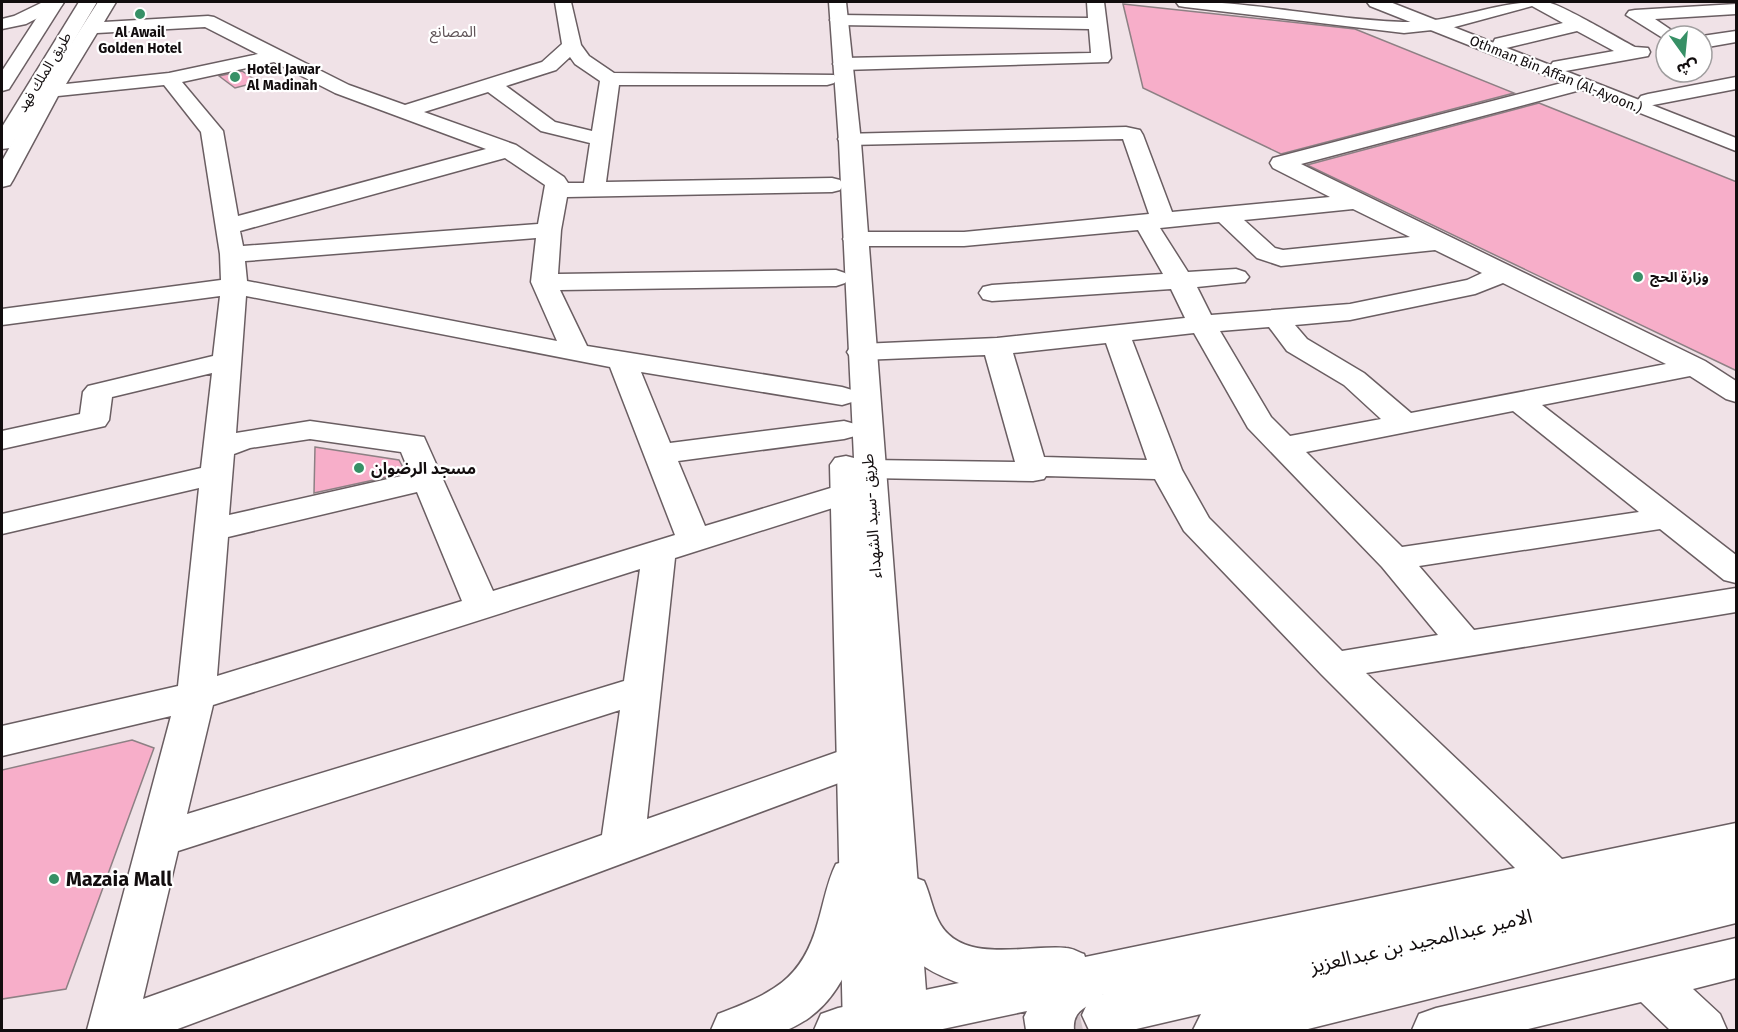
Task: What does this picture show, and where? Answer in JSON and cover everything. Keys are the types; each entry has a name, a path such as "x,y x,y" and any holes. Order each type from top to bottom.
{"street":[{"path":"2,24 20,20 55,2"},
{"name":"طريق الملك فهد","path":"2,85 55,2"},
{"path":"563,2 572,45 582,60 610,79 1101,58 1095,2"},
{"path":"1017,2 1019,23"},
{"path":"1185,2 1404,28 1443,25 1528,2"},
{"name":"Othman Bin Affan (Al-Ayoon.)","path":"1376,2 1503,43 1737,135"},
{"name":"Othman Bin Affan (Al-Ayoon.)","path":"1397,2 1443,25 1581,84 1737,145"},
{"path":"1537,2 1632,54"},
{"path":"2,180 51,91 90,28 100,3 127,4"},
{"name":"طريق الملك فهد","path":"2,143 100,3"},
{"path":"181,8 342,89 508,150 556,182 557,190 549,230 544,282 576,353"},
{"path":"833,8 1019,23 1097,24"},
{"name":"طريق -سيد الشهداء","path":"833,8 835,71 832,185 844,430 858,481 876,844 876,1027"},
{"path":"1654,26 1635,15 1737,9"},
{"path":"90,28 208,21"},
{"path":"1503,43 1580,25"},
{"path":"2,35 16,39 24,50"},
{"path":"1714,40 1737,37"},
{"path":"404,112 549,66 572,45"},
{"path":"1560,66 1654,50"},
{"path":"51,91 169,79 275,56"},
{"name":"طريق -سيد الشهداء","path":"835,71 849,139 861,352 857,760 876,844"},
{"path":"111,1030 196,696 227,361 233,270 212,131 169,79"},
{"path":"594,189 610,79"},
{"path":"1648,100 1737,83"},
{"path":"1581,84 1281,163 1356,202 1695,367 1737,393"},
{"path":"492,85 548,127 600,139"},
{"path":"849,139 1125,133 1132,135 1154,221 1202,324 1259,422 1394,559 1465,644"},
{"path":"226,227 508,150"},
{"path":"557,190 832,185"},
{"path":"855,239 964,238 1356,202"},
{"path":"1224,214 1266,253 1281,258 1438,242"},
{"path":"2,317 233,270 549,230"},
{"path":"233,270 576,353 842,396"},
{"path":"861,352 997,346 1202,324 1350,312 1475,286 1504,273"},
{"path":"992,293 1236,277"},
{"path":"544,282 836,278"},
{"path":"1276,318 1296,345 1354,379 1404,424"},
{"path":"1116,333 1166,470 1196,524 1334,665 1554,879"},
{"path":"2,741 196,696 676,546 858,481 1032,472 997,346"},
{"path":"622,360 659,454 676,546 642,688 622,846"},
{"path":"2,440 94,420 98,392 227,361"},
{"path":"1283,447 1695,367"},
{"path":"1518,401 1737,572"},
{"path":"2,524 218,461 244,440 310,430 413,444 482,607"},
{"path":"659,454 844,430"},
{"path":"1031,466 1166,470"},
{"path":"211,530 428,480"},
{"path":"1394,559 1667,518"},
{"path":"1334,665 1737,600"},
{"path":"159,840 642,688"},
{"path":"117,1030 857,760"},
{"path":"876,844 920,933 933,949 967,967 1007,970 1144,967 1737,840"},
{"path":"735,1030 783,1008 813,985 832,952 876,844"},
{"name":"الامير عبدالمجيد بن عبدالعزيز","path":"1096,997 1737,868"},
{"path":"1217,1030 1737,904"},
{"path":"1436,1030 1737,958"},
{"path":"876,1027 1096,997 1144,967"},
{"path":"1651,980 1703,1030"},
{"path":"1050,1030 1048,1017 1059,1000 1096,997"}],"building":[{"path":"1123,4 1355,29 1514,93 1281,154 1143,88"},
{"path":"242,71 258,82 235,88 219,76"},
{"path":"1539,103 1737,182 1737,371 1307,165"},
{"name":"مسجد الرضوان","path":"315,447 399,460 406,473 314,493"},
{"name":"Mazaia Mall","path":"132,740 154,748 66,989 2,999 2,770"}],"tunnel":[{"path":"1039,1030 1106,1015"}],"place":[{"name":"Al Awail Golden Hotel","path":"140,14"},
{"name":"Hotel Jawar Al Madinah","path":"235,77"},
{"name":"وزارة الحج","path":"1638,277"},
{"name":"مسجد الرضوان","path":"359,468"},
{"name":"Mazaia Mall","path":"54,879"}],"district":[{"name":"المصانع","path":"453,32"}]}
